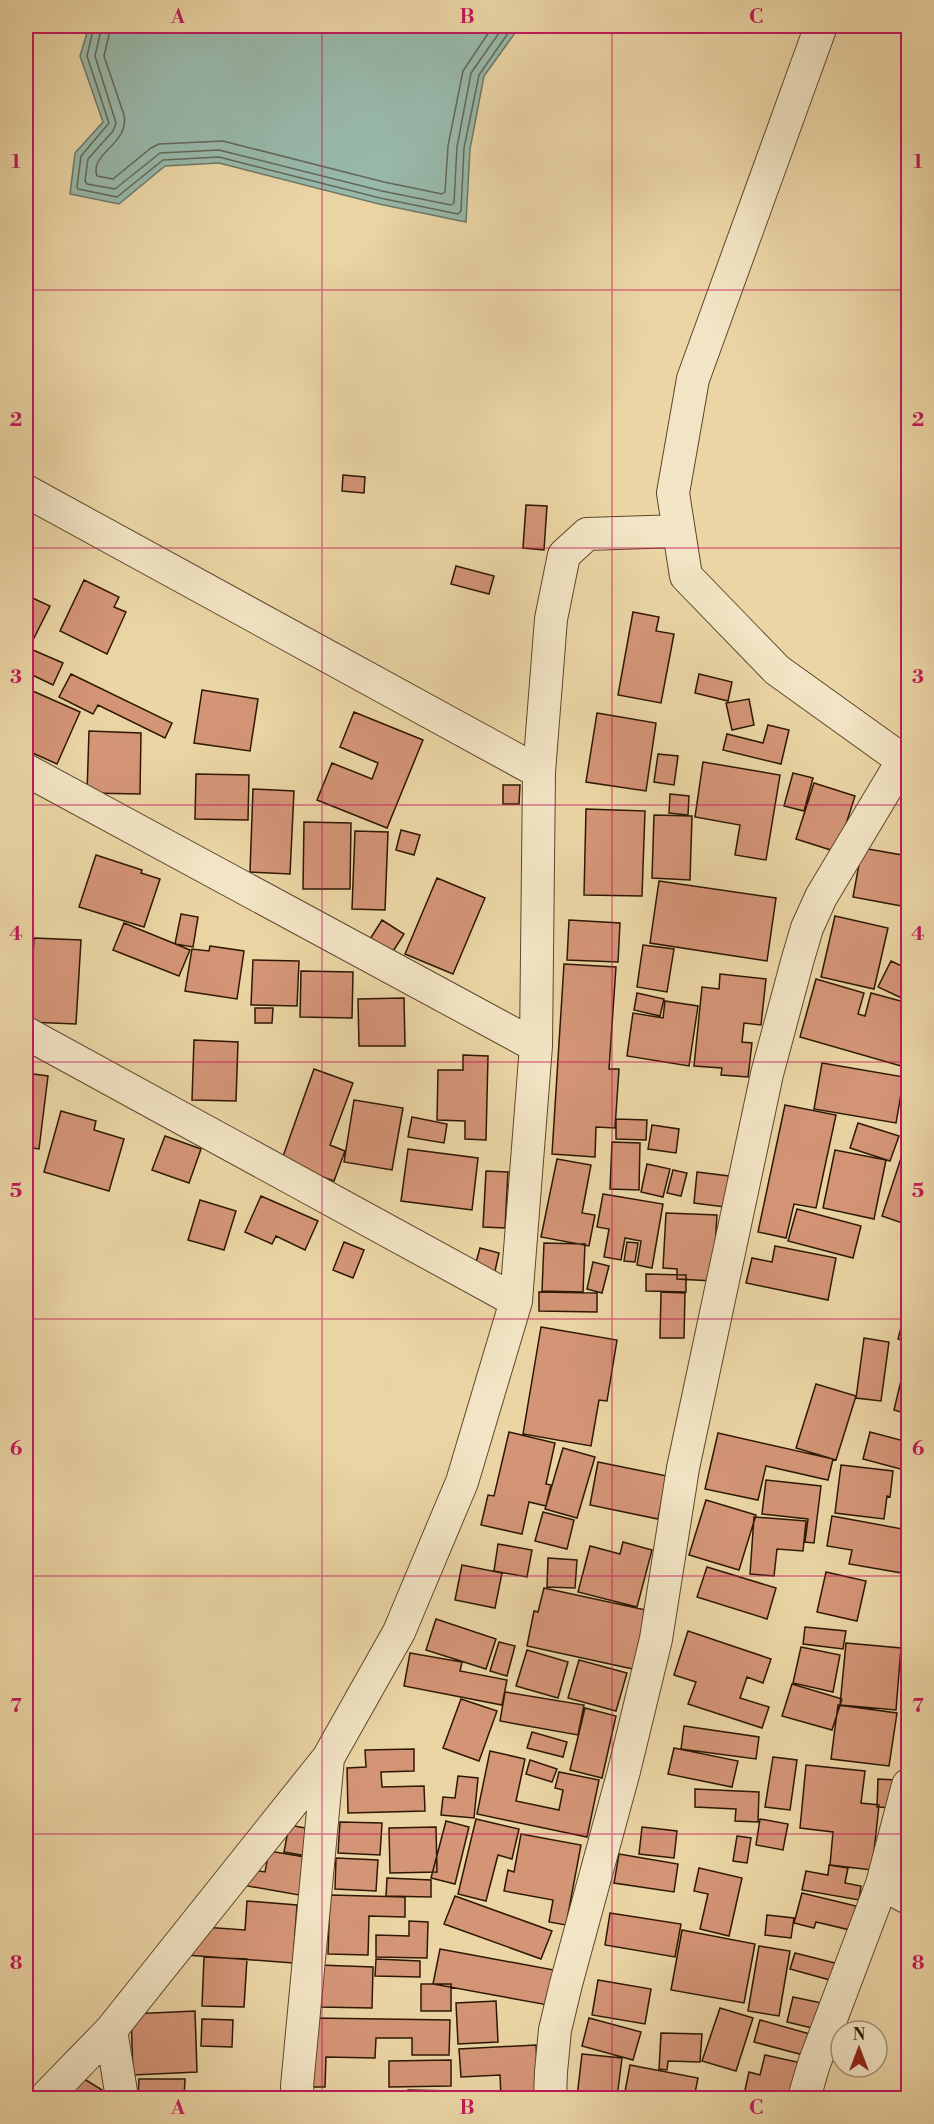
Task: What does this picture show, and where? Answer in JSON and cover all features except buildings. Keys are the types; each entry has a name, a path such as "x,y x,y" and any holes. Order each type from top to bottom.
{"street":[{"path":"550,2098 555,2030 624,1771 656,1639 690,1434 767,1074 807,928 821,897 906,762 777,670 686,576 673,493 693,379 821,26"},
{"path":"26,491 539,772"},
{"path":"45,2098 111,2030 328,1758 399,1632 462,1482 516,1301 536,1047 539,772 551,619 564,555 587,534 679,531"},
{"path":"26,770 536,1047"},
{"path":"26,1033 516,1301"},
{"path":"298,2098 297,2086 328,1758"},
{"path":"804,2098 814,2064 895,1891 909,1785"},
{"path":"111,2030 122,2098"}],"water":[{"path":"89,26 520,26 484,76 470,149 466,222 379,204 219,163 165,166 119,204 70,194 75,153 103,122 80,56"}]}
